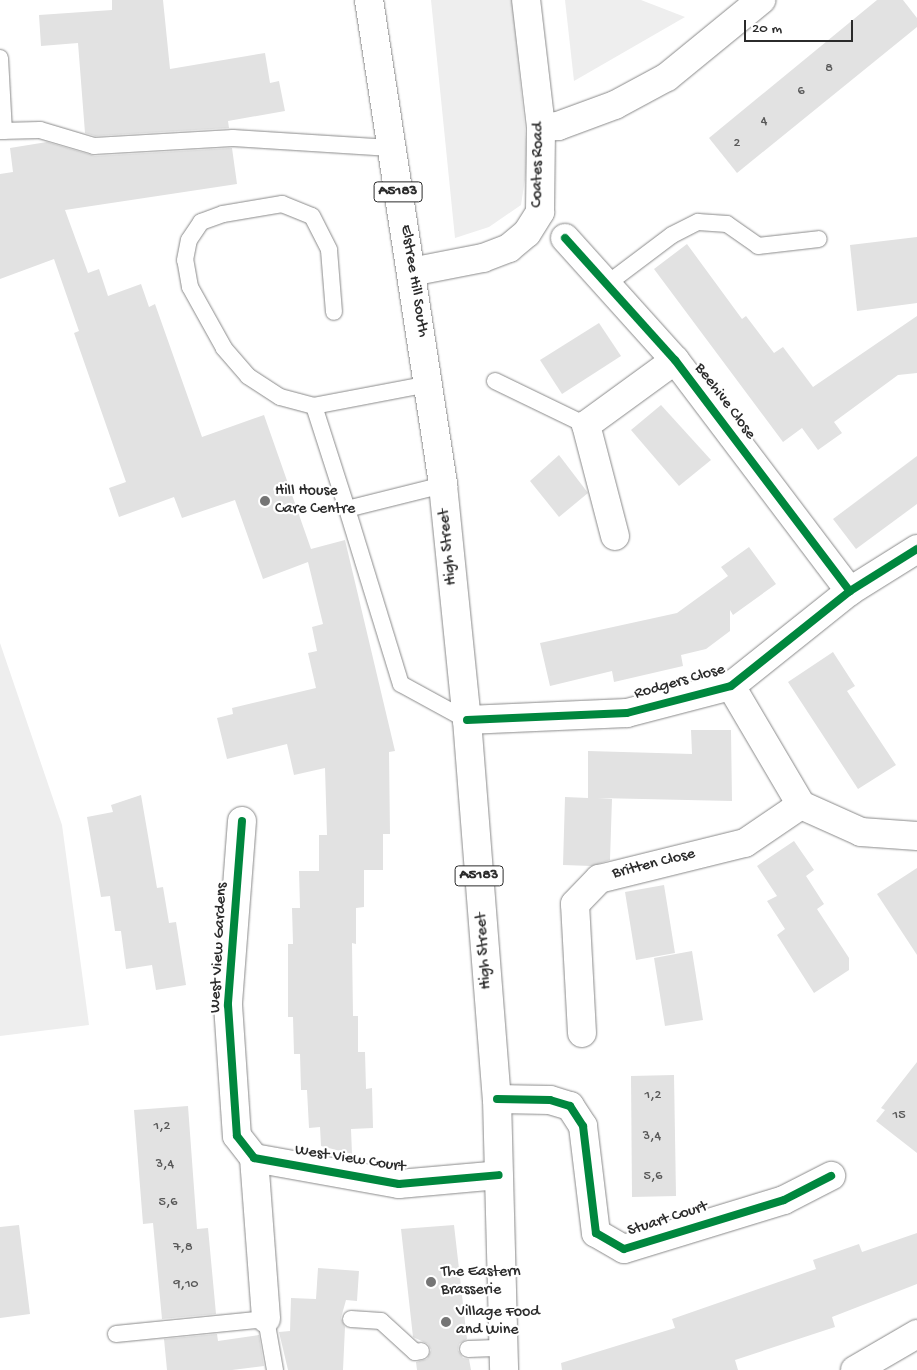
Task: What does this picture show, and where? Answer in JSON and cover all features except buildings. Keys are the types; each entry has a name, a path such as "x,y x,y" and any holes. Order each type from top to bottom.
{"street":[{"name":"Elstree Hill South","path":"369,0 429,384"},
{"name":"Coates Road","path":"411,272 483,258 509,248 527,233 540,212 542,127 526,0"},
{"path":"542,127 558,126 615,105 667,77 761,0"},
{"name":"Beehive Close","path":"565,238 675,360 850,592"},
{"name":"Beehive Close","path":"586,425 675,360"},
{"name":"High Street","path":"429,384 443,485 467,720 496,1099 504,1359"},
{"path":"586,425 615,536"},
{"name":"Rodgers Close","path":"467,720 627,713 731,686 850,592 917,549"},
{"path":"731,686 801,805 861,832 917,836"},
{"name":"Britten Close","path":"582,1033 575,904 599,879 745,843 801,805"},
{"name":"West View Gardens","path":"242,821 228,1005 237,1136 254,1158"},
{"name":"Stuart Court","path":"496,1099 550,1100 570,1106 583,1126 596,1233 624,1249 784,1200 831,1176"},
{"path":"254,1158 266,1319"},
{"name":"West View Court","path":"254,1158 399,1184 499,1175"},
{"path":"855,1370 917,1334"}],"lane":[{"path":"0,58 2,131 40,130 94,146 233,138 391,148"},
{"path":"334,312 329,250 312,216 282,204 224,214 201,222 189,240 185,260 190,287 224,348 248,376 280,397 314,406 429,384"},
{"path":"607,284 672,235 698,222 727,224 758,246 820,240"},
{"path":"494,381 586,425"},
{"path":"314,406 401,684 467,720"},
{"path":"347,509 443,485"},
{"path":"116,1334 266,1319 275,1370"},
{"path":"351,1319 381,1320 415,1352 421,1351"},
{"path":"468,1349 504,1359"}],"shaded area":[{"path":"431,0 512,0 528,160 521,205 489,227 455,238"},
{"path":"565,0 641,0 685,17 574,81"},
{"path":"0,643 62,825 89,1025 0,1036"}],"cycle path":[{"path":"565,238 675,360 850,591"},
{"path":"467,720 627,713 731,686 850,591 917,549"},
{"path":"242,821 228,1005 237,1136 254,1158 399,1184 499,1175"},
{"path":"497,1099 550,1100 570,1106 583,1126 596,1233 624,1249 784,1200 831,1176"}],"place":[{"name":"Hill House Care Centre","path":"265,501"},
{"name":"The Eastern Brasserie","path":"431,1282"},
{"name":"Village Food and Wine","path":"446,1322"}]}
